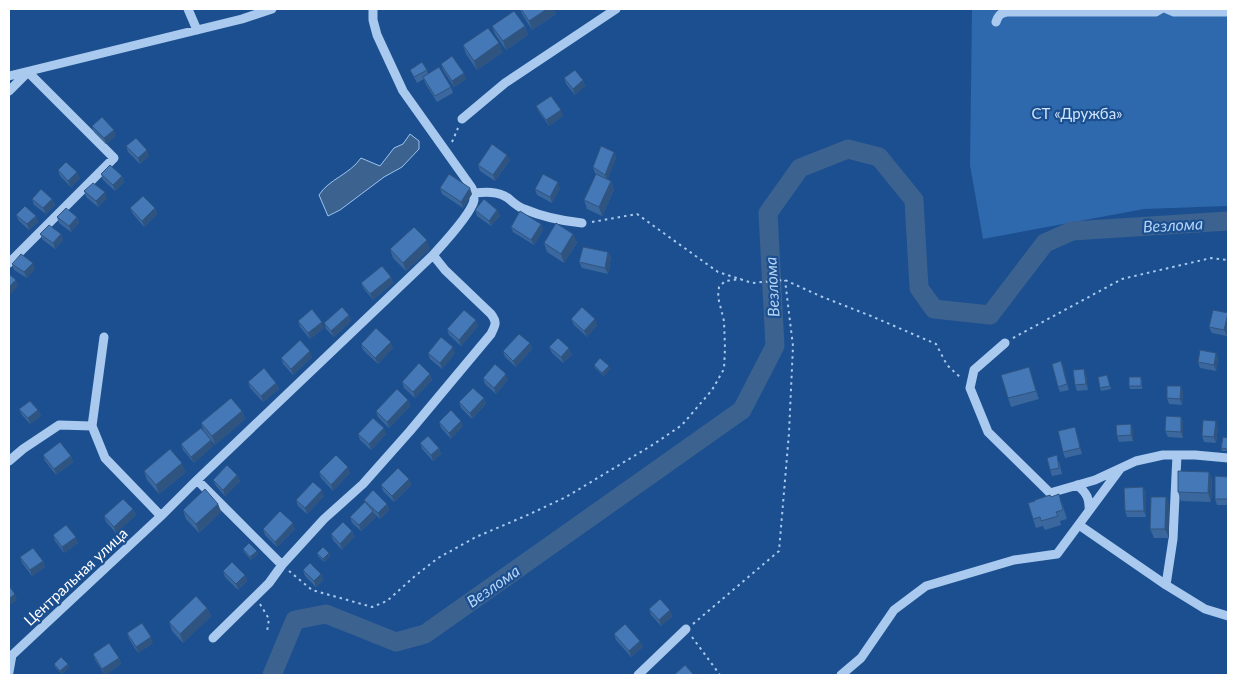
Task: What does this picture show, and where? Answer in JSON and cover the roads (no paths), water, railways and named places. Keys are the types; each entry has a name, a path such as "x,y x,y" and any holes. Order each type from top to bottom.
{"street":[{"path":"188,9 197,30"},
{"path":"9,76 242,19 272,9"},
{"path":"373,9 377,35 403,91 474,193 488,192 500,194 527,210 554,219 582,224"},
{"path":"462,119 505,83 616,9"},
{"path":"996,22 998,16 1007,12 1156,12 1161,9"},
{"path":"1167,9 1174,12 1228,12"},
{"path":"9,90 28,72 114,158 9,263"},
{"name":"Центральная улица","path":"10,657 161,516 433,255 472,205 474,193"},
{"path":"213,638 269,583 282,565 324,519 363,484 491,334 495,320 491,314 445,270 433,255"},
{"path":"104,337 92,426 105,458 161,516"},
{"path":"1004,343 974,370 970,388 988,432 1050,493 1094,480 1146,458 1163,455 1228,458"},
{"path":"9,461 23,448 59,425 92,426"},
{"path":"1166,585 1173,538 1177,455"},
{"path":"841,675 861,658 894,610 926,586 1014,560 1057,554 1120,469"},
{"path":"197,480 282,565"},
{"path":"1077,485 1086,494 1090,502 1089,512"},
{"path":"1079,525 1204,609 1228,616"},
{"path":"638,675 686,629"},
{"path":"9,672 10,657"}],"waterway":[{"name":"Везлома","path":"272,675 295,620 326,614 396,642 425,634 742,410 775,346 768,213 800,168 848,149 879,157 914,200 919,288 934,309 990,315 1045,243 1072,231 1228,221"}],"park label":[{"name":"СТ «Дружба»","path":"1077,114"}]}
